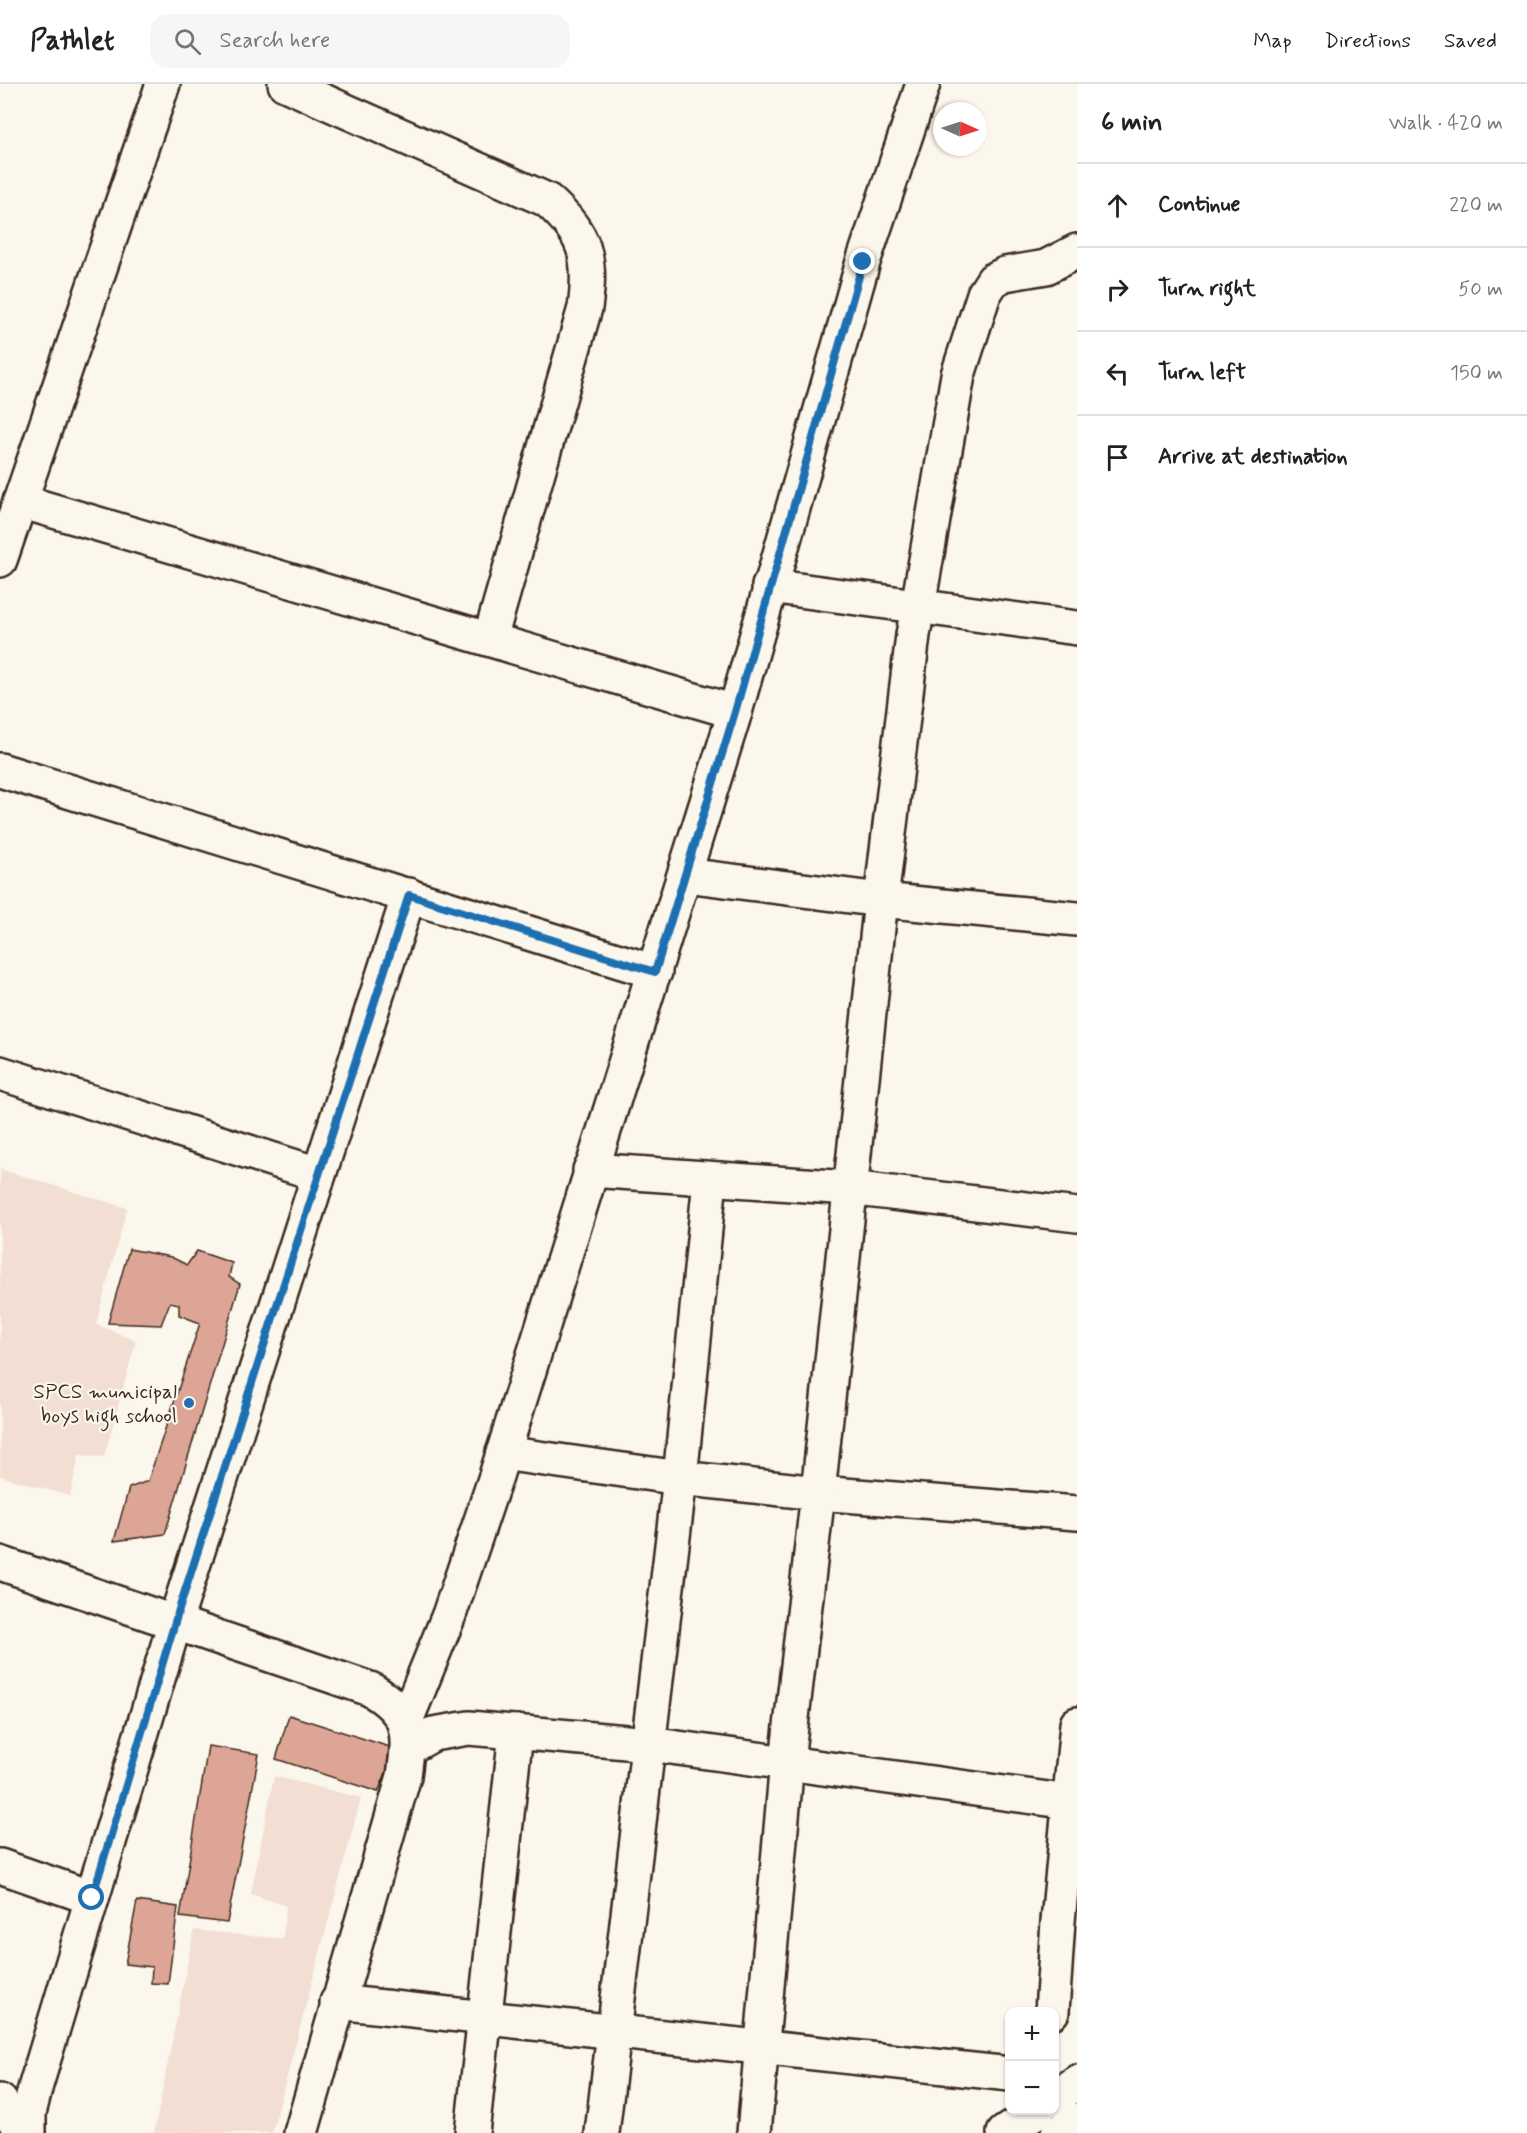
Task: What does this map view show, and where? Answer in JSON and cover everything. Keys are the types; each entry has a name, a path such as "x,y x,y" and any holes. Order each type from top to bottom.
{"street":[{"path":"0,560 163,84"},
{"path":"285,84 547,200 568,218 585,244 589,279 585,308 490,639"},
{"path":"301,2133 404,1776 406,1736 503,1453 590,1170 655,972 735,712 863,262 923,84"},
{"path":"754,2133 787,1761 881,900 918,607 958,375 984,294 993,280 1005,274 1046,267 1077,251"},
{"path":"20,501 735,712"},
{"path":"769,586 1077,628"},
{"path":"0,770 655,972"},
{"path":"685,875 881,900 1077,919"},
{"path":"29,2133 29,2113 36,2085 175,1622 409,895"},
{"path":"0,1073 318,1174"},
{"path":"590,1170 849,1188 1077,1215"},
{"path":"602,2133 650,1744 710,1180"},
{"path":"503,1453 680,1478 818,1493 1077,1513"},
{"path":"0,1563 370,1689 392,1702 406,1736"},
{"path":"1052,2007 1073,1802 1077,1724"},
{"path":"406,1736 433,1734 451,1729 516,1732 650,1744 1073,1802"},
{"path":"472,2133 516,1732"},
{"path":"0,1866 92,1898"},
{"path":"337,2002 1005,2073"},
{"path":"1059,2095 1077,2082"},
{"path":"0,2102 24,2133"},
{"path":"1004,2133 1031,2115"},
{"path":"1044,2133 1046,2115"},
{"path":"1058,2133 1077,2120"}],"shaded area":[{"path":"0,1169 127,1208 96,1324 136,1341 104,1457 79,1455 70,1496 0,1476"},
{"path":"274,1776 361,1798 272,2133 154,2133 194,1930 283,1939 286,1906 251,1894"}],"building":[{"name":"SPCS municipal boys high school","path":"129,1249 171,1257 187,1265 197,1251 232,1263 229,1277 240,1284 165,1534 114,1541 129,1488 148,1481 200,1323 179,1315 179,1304 170,1302 161,1325 108,1323"},
{"path":"289,1715 396,1749 378,1792 276,1759"},
{"path":"208,1746 259,1754 227,1923 180,1917"},
{"path":"137,1901 178,1907 168,1984 151,1983 152,1967 125,1964"}],"place":[{"name":"SPCS municipal boys high school","path":"189,1403"}],"route":[{"path":"92,1898 175,1622 409,895 655,972 735,712 863,262"}]}
